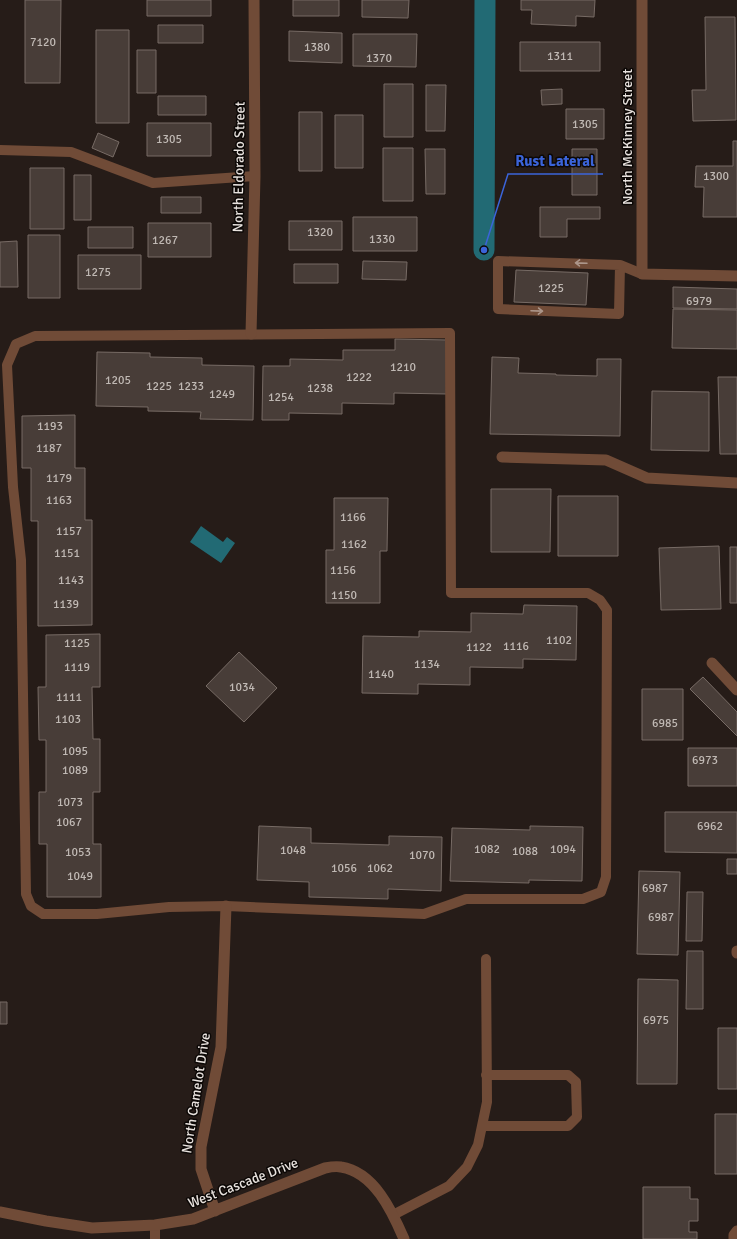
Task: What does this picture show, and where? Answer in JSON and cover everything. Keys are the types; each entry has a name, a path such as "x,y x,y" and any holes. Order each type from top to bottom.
{"street":[{"name":"North Eldorado Street","path":"251,334 255,176 254,0"},
{"name":"North McKinney Street","path":"642,0 642,274"},
{"path":"642,274 737,276"},
{"path":"502,457 606,460 647,478 737,483"},
{"path":"712,663 737,690"},
{"name":"North Camelot Drive","path":"215,1211 201,1169 201,1147 221,1047 226,906"},
{"name":"West Cascade Drive","path":"0,1212 92,1228 155,1225 193,1219 325,1168 339,1166 353,1170 374,1185 394,1215"},
{"path":"394,1215 404,1239"},
{"path":"734,1239 734,1235 737,1231"}],"lane":[{"path":"0,150 71,152 153,183 255,176"},
{"path":"620,265 619,314 498,309 498,261 620,265 642,274"},
{"path":"450,333 451,593 588,592 600,600 607,610 606,877 602,892 583,899 466,899 424,914 226,906 169,907 97,914 43,914 31,906 26,894 21,560 13,487 7,365 16,344 35,336 450,333"},
{"path":"394,1215 449,1186 466,1167 478,1145 486,1102 486,959"},
{"path":"482,1126 568,1126 577,1117 576,1082 568,1075 486,1075"},
{"path":"155,1225 155,1239"}],"water":[{"path":"201,526 223,542 227,537 235,543 221,563 190,542"}],"building":[{"path":"25,0 61,0 60,83 25,83"},
{"path":"147,0 211,0 211,16 147,16"},
{"path":"293,0 339,0 339,16 293,16"},
{"path":"362,0 409,0 408,18 362,17"},
{"path":"521,0 595,0 594,17 576,16 576,26 531,24 532,10 521,10"},
{"path":"705,17 735,17 736,120 693,121 692,90 706,90"},
{"path":"158,25 203,25 203,43 158,43"},
{"path":"96,30 129,30 129,123 96,123"},
{"path":"289,31 342,33 342,63 289,61"},
{"path":"353,34 417,34 416,67 353,66"},
{"path":"520,42 600,42 600,71 520,71"},
{"path":"137,50 156,50 156,93 137,93"},
{"path":"384,84 413,84 413,137 384,137"},
{"path":"426,85 446,85 445,131 426,131"},
{"path":"562,89 562,104 542,105 541,90"},
{"path":"158,96 206,96 206,115 158,115"},
{"path":"566,109 604,109 604,139 566,139"},
{"path":"299,112 322,112 322,171 299,171"},
{"path":"335,115 363,115 363,168 335,168"},
{"path":"147,123 211,123 211,156 147,156"},
{"path":"98,133 119,142 113,157 92,148"},
{"path":"733,141 737,141 737,217 703,217 704,187 695,187 696,166 733,166"},
{"path":"383,148 413,148 413,201 383,201"},
{"path":"425,149 445,149 445,194 426,194"},
{"path":"572,149 597,149 597,195 572,195"},
{"path":"30,168 64,168 64,229 30,229"},
{"path":"74,175 91,175 91,220 74,220"},
{"path":"161,197 201,197 201,213 161,213"},
{"path":"540,207 600,207 600,219 567,219 567,237 540,237"},
{"path":"353,217 417,217 417,251 353,251"},
{"path":"289,221 342,221 342,250 289,250"},
{"path":"148,223 211,223 211,257 148,257"},
{"path":"88,227 133,227 133,248 88,248"},
{"path":"28,235 60,235 60,298 28,298"},
{"path":"17,241 18,287 0,287 0,242"},
{"path":"78,255 141,255 141,289 78,289"},
{"path":"363,261 407,262 406,280 362,279"},
{"path":"294,264 338,264 338,283 294,283"},
{"path":"516,270 588,273 586,305 514,302"},
{"path":"673,287 737,289 737,309 673,308"},
{"path":"673,309 737,310 737,349 672,348"},
{"path":"395,339 448,340 447,394 394,393 394,404 342,403 342,414 289,413 289,420 262,420 263,366 290,366 290,359 343,360 343,350 395,350"},
{"path":"97,352 150,353 150,357 202,358 202,365 254,366 253,420 200,419 201,412 148,411 148,407 96,406"},
{"path":"492,357 519,358 518,373 597,376 597,359 621,359 620,436 490,434"},
{"path":"718,377 737,377 737,454 720,454"},
{"path":"652,391 709,392 709,451 651,450"},
{"path":"75,415 75,468 85,468 85,520 92,520 92,625 38,626 38,521 31,521 31,468 22,468 22,416"},
{"path":"491,489 551,489 550,552 491,552"},
{"path":"558,496 618,496 618,556 558,556"},
{"path":"334,498 388,498 387,551 380,551 380,603 326,603 326,550 334,550"},
{"path":"719,546 721,609 661,610 659,548"},
{"path":"730,547 737,547 737,603 730,603"},
{"path":"524,605 577,606 576,660 523,659 523,668 470,667 470,685 418,684 418,694 362,693 363,636 419,637 419,631 471,632 471,613 523,614"},
{"path":"100,634 100,687 92,687 93,739 100,739 100,792 93,792 93,844 101,844 101,897 47,897 47,844 39,844 39,792 46,792 46,740 39,740 38,687 46,687 46,635"},
{"path":"239,652 277,688 244,722 206,686"},
{"path":"703,677 737,712 737,736 690,689"},
{"path":"642,689 683,689 683,740 642,740"},
{"path":"688,748 737,748 737,786 688,786"},
{"path":"665,812 737,812 737,853 665,852"},
{"path":"259,826 311,828 311,843 389,845 389,836 442,837 441,891 388,889 388,899 309,897 309,882 257,880"},
{"path":"530,826 583,827 582,881 529,880 529,883 450,881 452,828 530,830"},
{"path":"727,859 737,859 737,874 727,874"},
{"path":"639,871 680,872 678,955 637,954"},
{"path":"687,892 703,892 702,941 686,941"},
{"path":"687,951 703,951 703,1009 686,1009"},
{"path":"638,979 678,980 677,1084 637,1084"},
{"path":"0,1002 7,1002 7,1024 0,1024"},
{"path":"718,1028 737,1028 737,1089 718,1089"},
{"path":"715,1114 737,1114 737,1174 715,1174"},
{"path":"643,1187 690,1187 690,1199 698,1199 698,1221 689,1221 689,1232 697,1232 697,1239 643,1239"}],"waterway":[{"path":"484,250 485,0"}],"place":[{"name":"Rust Lateral","path":"484,250"}]}
